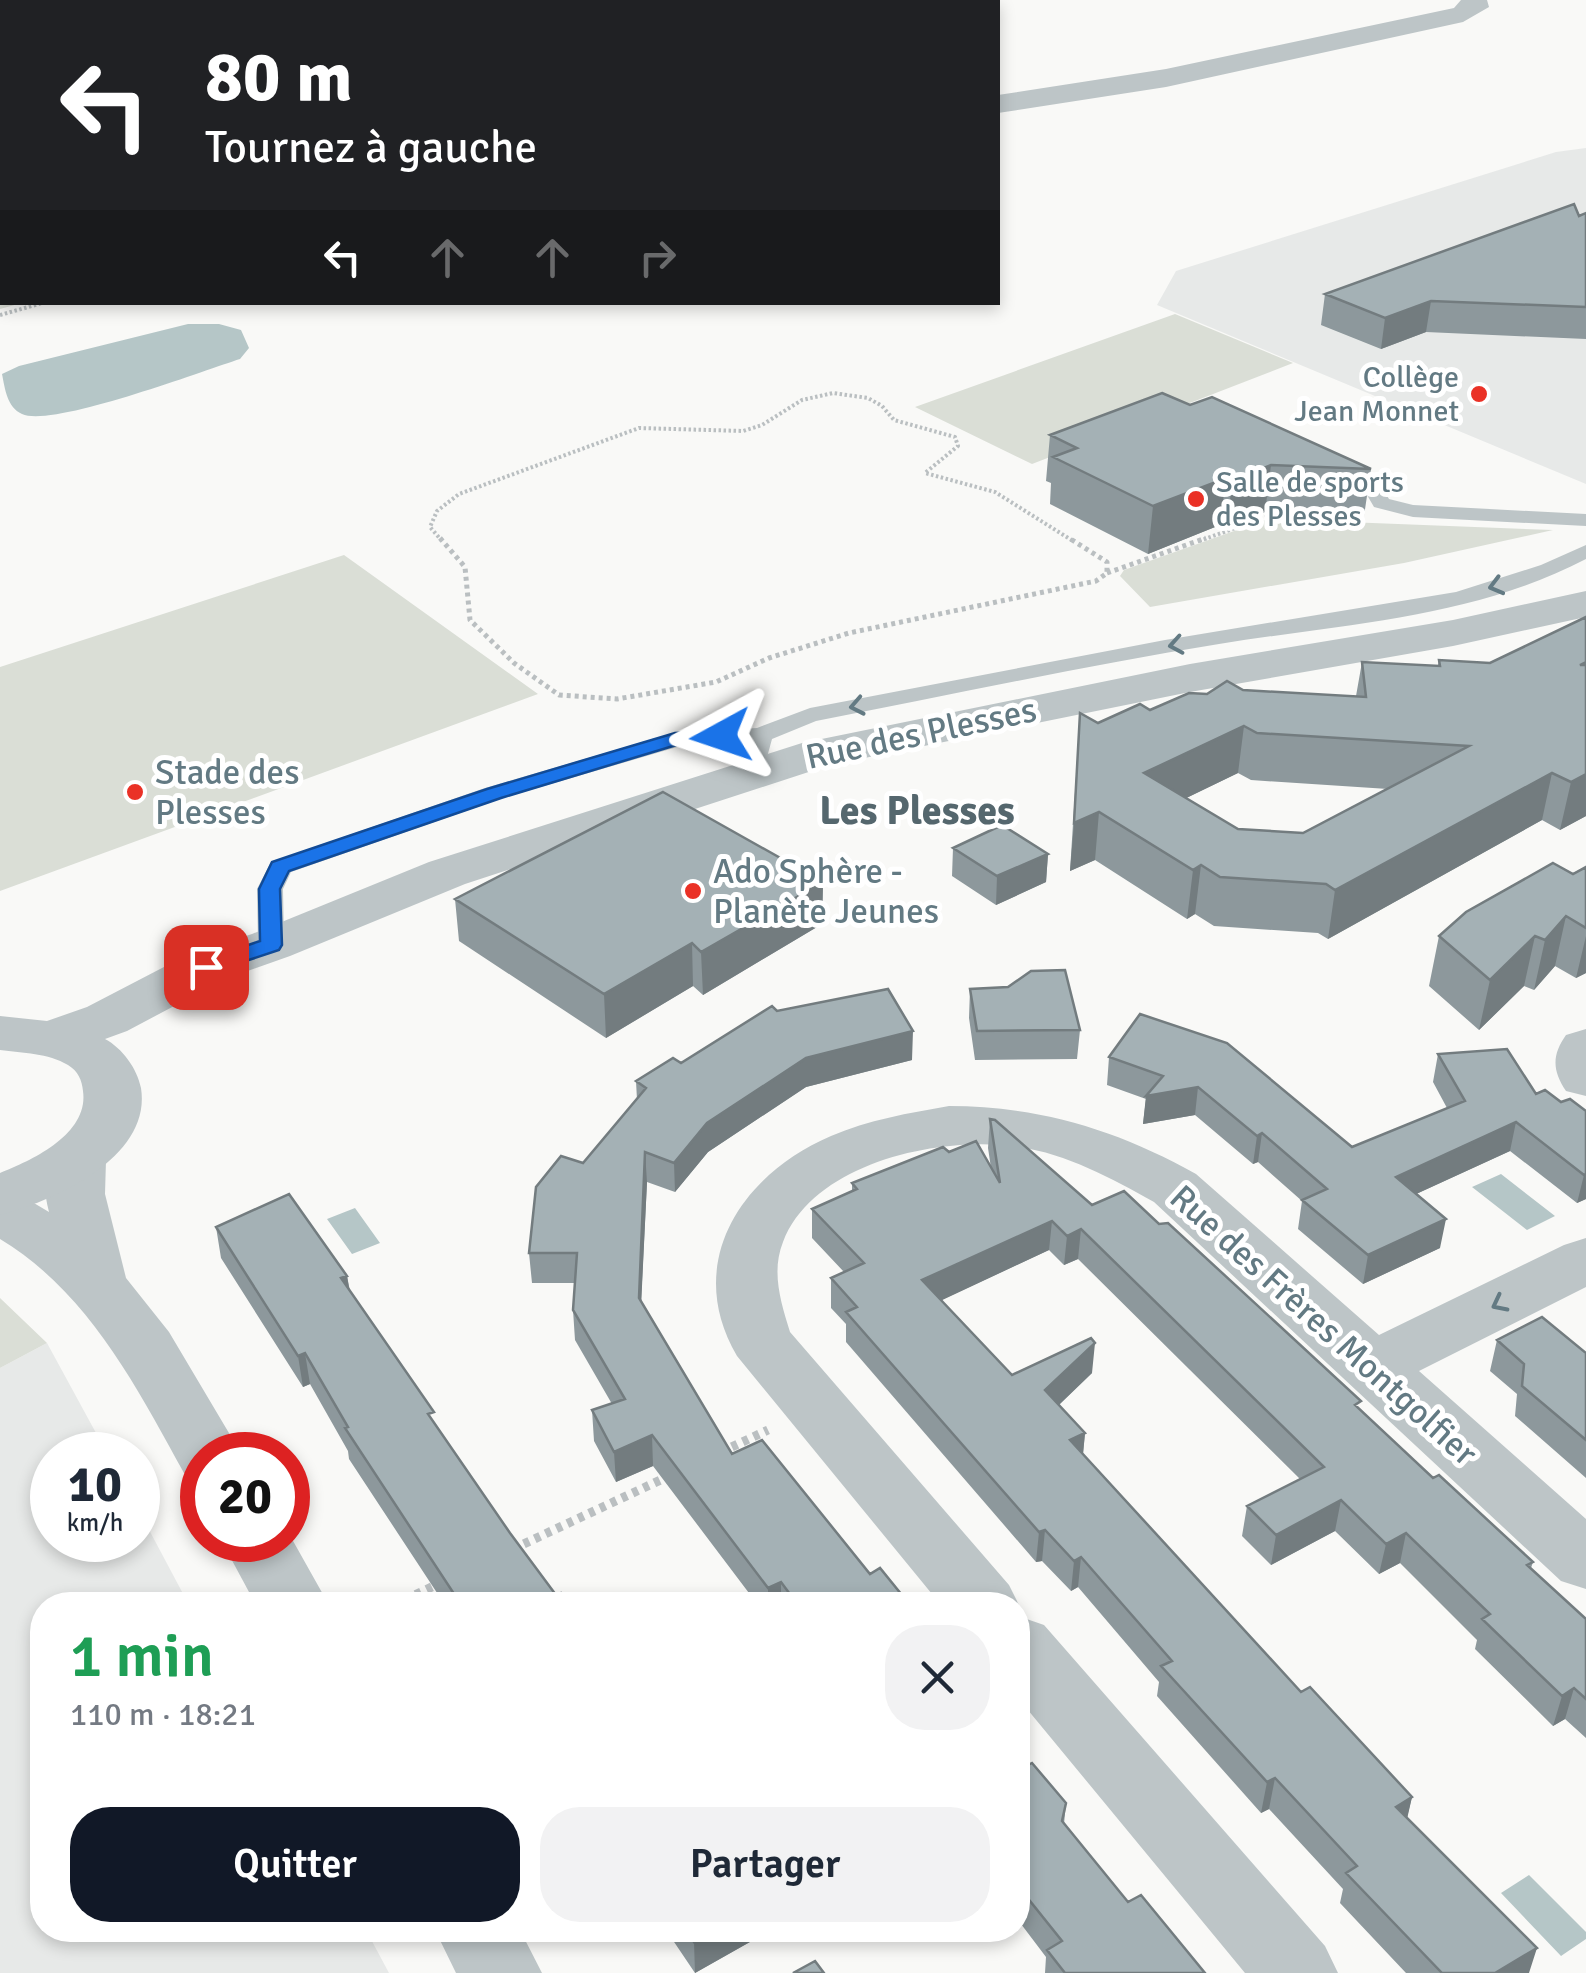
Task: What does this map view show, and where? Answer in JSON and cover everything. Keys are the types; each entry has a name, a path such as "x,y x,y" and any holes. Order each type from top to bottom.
{"street":[{"path":"1000,104 1166,78 1463,14 1475,7 1474,0"},
{"name":"Rue des Plesses","path":"1534,614 1586,589"},
{"name":"Rue des Plesses","path":"27,1035 107,1018 206,967 756,754 888,737 1190,678 1453,633 1586,604"},
{"name":"Rue des Plesses","path":"108,1070 121,1052 159,1017 271,945"},
{"path":"0,1195 38,1182 76,1160 96,1142 112,1114 115,1086 108,1070 86,1050 27,1035"},
{"path":"1586,1047 1582,1056 1586,1078"},
{"name":"Rue des Frères Montgolfier","path":"972,1592 760,1340 745,1310 745,1274 753,1237 780,1194 824,1162 876,1138 936,1126 993,1124 1054,1132 1121,1156 1175,1188 1586,1561"},
{"path":"76,1160 75,1194 96,1280"},
{"path":"0,1210 33,1230 96,1280 152,1354 195,1432"},
{"path":"1372,1367 1586,1260"},
{"path":"269,1562 286,1592"},
{"path":"1030,1660 1296,1973"},
{"path":"483,1942 500,1973"}],"lane":[{"path":"1379,499 1413,511 1586,520"},
{"path":"271,945 270,889 280,867 494,794 682,738 756,754 810,715 1214,638 1434,602 1516,581 1586,551"}],"path":[{"path":"0,315 35,305"},
{"path":"1107,573 1107,562 996,492 932,478 925,473 932,462 958,446 954,436 894,420 886,406 862,394 833,393 802,400 762,425 743,431 639,428 459,494 437,511 430,527 465,566 470,620 534,680 559,694 617,699 716,682 798,647 1096,581 1107,573 1269,516 1337,520 1379,499"},
{"path":"710,1457 815,1408"},
{"path":"499,1556 675,1474"},
{"path":"421,1592 446,1580"}],"shaded area":[{"name":"Collège Jean Monnet","path":"1586,148 1586,484 1157,305 1176,271 1556,152"},
{"path":"1175,314 1293,363 1032,464 915,407"},
{"path":"188,324 219,324 241,330 249,348 240,359 63,413 22,414 8,397 2,374 19,366"},
{"path":"1268,519 1553,530 1404,563 1150,607 1120,576 1124,570"},
{"name":"Stade des Plesses","path":"344,555 538,694 0,891 0,667"},
{"path":"1501,1174 1555,1216 1527,1230 1472,1187"},
{"path":"355,1208 380,1243 352,1254 327,1219"},
{"path":"0,1298 47,1343 0,1368"},
{"path":"47,1343 95,1432 30,1432 30,1562 160,1562 160,1550 182,1592 30,1592 30,1942 372,1942 389,1973 0,1973 0,1368"},
{"path":"1529,1875 1586,1932 1586,1939 1561,1956 1501,1893"}],"building":[{"path":"1574,204 1579,216 1586,213 1586,307 1431,301 1385,318 1325,294"},
{"path":"1162,393 1190,405 1212,397 1371,469 1271,465 1153,506 1053,457 1077,448 1050,435"},
{"path":"1586,617 1586,662 1580,665 1586,665 1586,774 1571,782 1552,773 1335,890 1326,884 1220,877 1201,865 1193,870 1099,812 1074,823 1080,713 1098,723 1140,704 1150,710 1189,693 1207,694 1227,681 1243,690 1366,697 1362,662 1440,666 1439,660 1490,663","holes":["1244,726 1257,733 1469,746 1303,833 1238,829 1144,773"]},
{"path":"663,792 823,882 701,952 692,943 604,994 455,899"},
{"path":"1002,825 1048,854 997,876 953,848"},
{"path":"1553,863 1573,874 1586,867 1586,928 1566,916 1545,940 1535,936 1490,980 1439,936 1466,912"},
{"path":"1065,970 1080,1030 977,1031 970,989 1008,987 1031,971"},
{"path":"888,989 913,1031 806,1058 707,1123 674,1163 645,1152 639,1298 732,1454 762,1440 870,1574 880,1568 899,1592 788,1592 781,1582 768,1588 652,1435 614,1452 592,1410 625,1399 573,1310 577,1253 529,1253 536,1187 561,1156 583,1163 646,1088 636,1081 673,1058 681,1063 772,1006 777,1011"},
{"path":"1140,1014 1227,1043 1352,1147 1465,1101 1438,1054 1507,1049 1536,1094 1545,1090 1561,1102 1570,1099 1586,1111 1586,1174 1516,1122 1396,1177 1446,1219 1368,1255 1302,1200 1327,1189 1262,1133 1257,1136 1198,1087 1146,1096 1163,1076 1109,1057"},
{"path":"990,1119 1092,1205 1124,1191 1159,1224 1168,1223 1361,1401 1355,1405 1433,1478 1439,1475 1533,1562 1527,1565 1586,1619 1586,1699 1574,1688 1562,1696 1482,1619 1490,1614 1406,1533 1386,1544 1341,1500 1276,1535 1247,1506 1324,1467 1081,1229 1067,1236 1052,1221 922,1280 1012,1375 1091,1338 1095,1343 1045,1390 1085,1433 1070,1440 1301,1692 1310,1687 1412,1797 1396,1807 1537,1948 1495,1973 1442,1973 1346,1873 1357,1866 1275,1778 1267,1782 1161,1666 1172,1661 1081,1557 1074,1561 1045,1530 1039,1532 846,1312 857,1307 831,1278 864,1263 812,1209 857,1189 852,1183 943,1147 949,1152 976,1141 1000,1183"},
{"path":"289,1194 347,1276 341,1278 434,1412 428,1414 554,1592 453,1592 345,1428 348,1427 305,1353 298,1356 216,1227"},
{"path":"1542,1317 1586,1353 1586,1440 1522,1386 1524,1364 1497,1340"},
{"path":"1032,1763 1066,1803 1062,1821 1128,1902 1141,1895 1205,1973 1065,1973 1047,1950 1062,1941 1030,1901"},
{"path":"815,1961 824,1973 793,1973"}],"place":[{"name":"Collège Jean Monnet","path":"1479,394"},
{"name":"Salle de sports des Plesses","path":"1196,499"},
{"name":"Stade des Plesses","path":"135,792"},
{"name":"Ado Sphère - Planète Jeunes","path":"693,891"}],"district":[{"name":"Les Plesses","path":"917,810"}],"route":[{"path":"206,967 271,945 270,889 280,867 494,794 682,738 721,736"}]}
